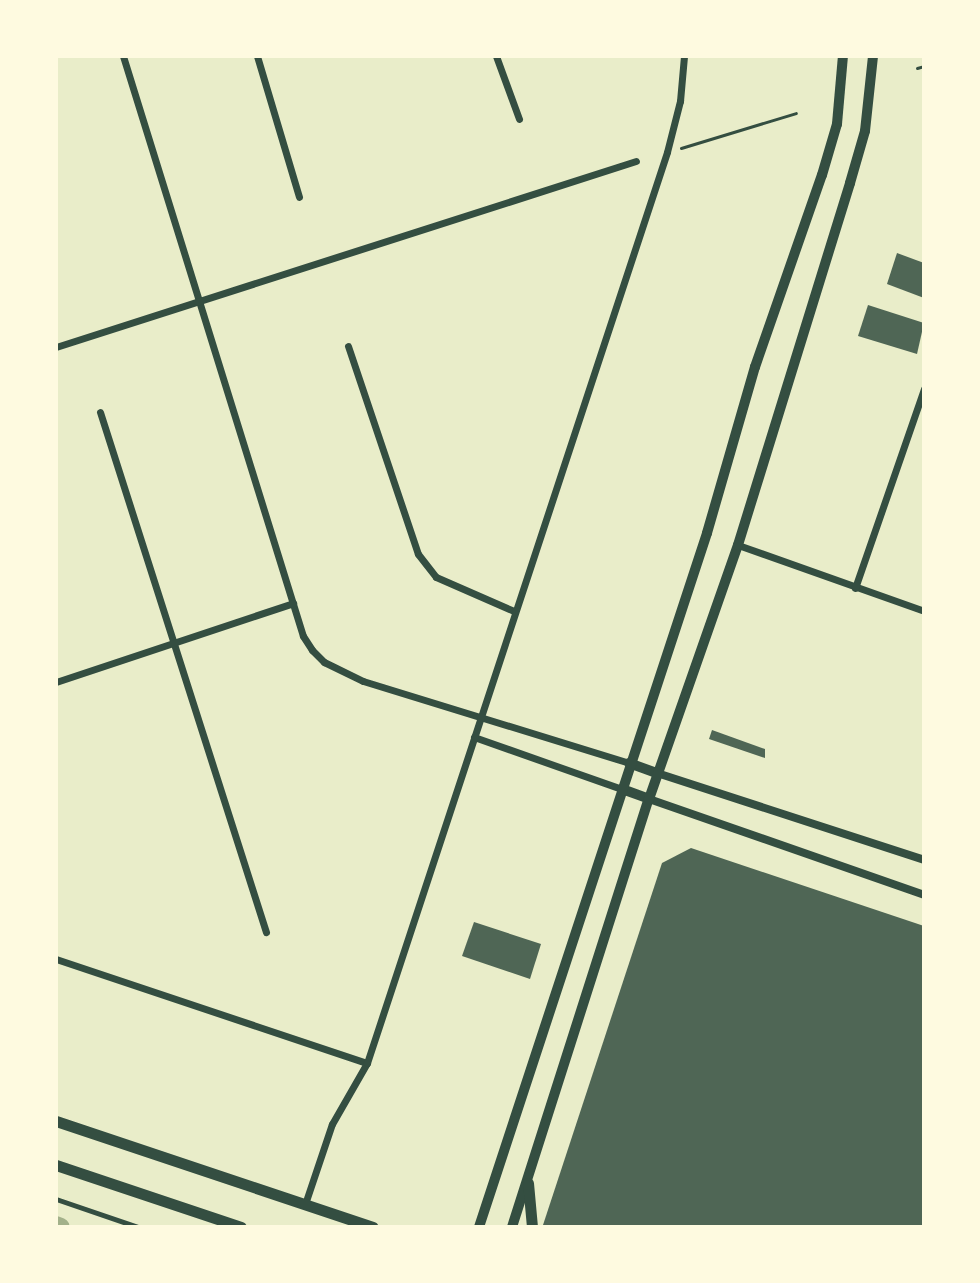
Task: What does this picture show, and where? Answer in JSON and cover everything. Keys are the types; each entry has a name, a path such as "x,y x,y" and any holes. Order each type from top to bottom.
{"main road":[{"path":"479,1227 822,175 837,124 843,56"},
{"path":"512,1227 657,773 738,545 865,131 873,56"},
{"path":"629,763 657,773"},
{"path":"622,789 649,799"},
{"path":"56,1121 373,1227"},
{"path":"56,1165 241,1227"},
{"path":"528,1183 532,1227"}],"street":[{"path":"123,56 303,636 324,662 363,681 629,763"},
{"path":"257,56 299,197"},
{"path":"496,56 519,119"},
{"path":"305,1204 332,1124 367,1063 667,152 680,101 684,56"},
{"path":"56,347 636,161"},
{"path":"348,346 418,554 436,577 514,611"},
{"path":"855,588 924,389"},
{"path":"100,412 266,932"},
{"path":"738,545 924,611"},
{"path":"56,682 293,603"},
{"path":"474,737 622,789"},
{"path":"657,773 924,860"},
{"path":"649,799 924,895"},
{"path":"56,959 367,1063"},
{"path":"56,1199 138,1227"}],"path":[{"path":"917,68 924,66"},
{"path":"667,152 796,113"}],"building":[{"path":"897,253 924,263 924,298 887,284"},
{"path":"868,305 924,323 917,354 858,336"},
{"path":"712,730 765,749 765,758 709,739"},
{"path":"691,848 924,926 924,1227 543,1225 662,863"},
{"path":"474,922 541,944 530,979 462,956"}],"waterway":[{"path":"56,1225 61,1227"}]}
